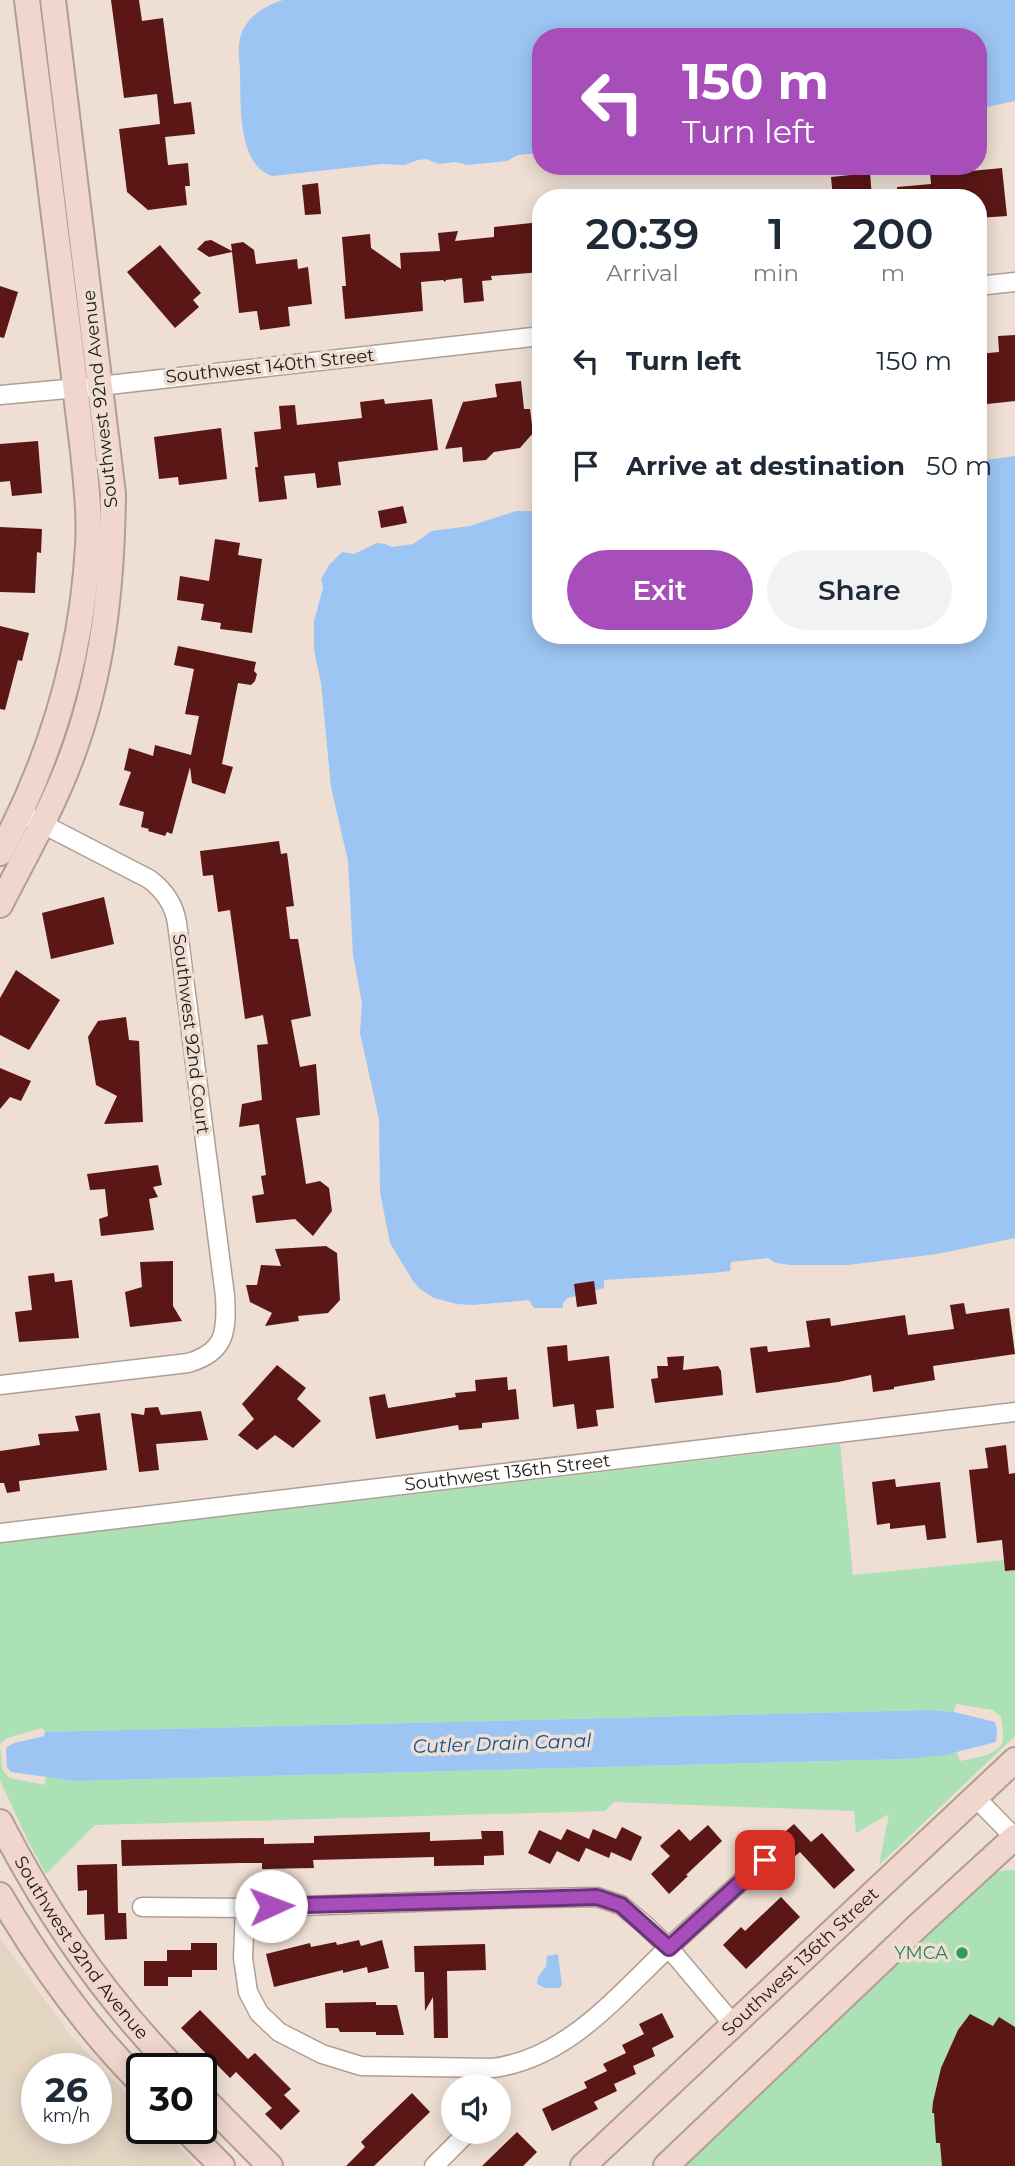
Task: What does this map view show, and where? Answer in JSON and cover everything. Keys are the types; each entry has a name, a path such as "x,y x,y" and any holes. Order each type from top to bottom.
{"street":[{"name":"Southwest 92nd Avenue","path":"0,853 32,818 70,762 93,688 107,604 112,547 113,494 88,387 27,0"},
{"name":"Southwest 92nd Avenue","path":"53,0 88,387"},
{"path":"987,285 1015,282"},
{"name":"Southwest 140th Street","path":"0,395 532,337"},
{"name":"Southwest 92nd Avenue","path":"0,905 32,818"},
{"name":"Southwest 92nd Court","path":"0,1385 188,1363 210,1354 221,1342 225,1324 225,1296 174,910 165,893 149,879 32,818"},
{"name":"Southwest 136th Street","path":"0,1533 1015,1412"},
{"name":"Southwest 136th Street","path":"583,2166 1015,1760"},
{"path":"666,2166 928,1916 1015,1838 975,1797"},
{"name":"Southwest 92nd Avenue","path":"0,1822 44,1901 82,1958 119,2007 160,2053"},
{"path":"490,2074 531,2059 569,2039 765,1860"},
{"name":"Southwest 92nd Avenue","path":"0,1895 26,1939 69,2001 126,2068"},
{"path":"142,1907 245,1908 597,1897 621,1905 669,1948 733,2024"},
{"path":"245,1908 243,1958 248,1992 259,2013 279,2032 322,2054 361,2066 441,2074"},
{"path":"217,2112 270,2166"},
{"path":"200,2144 222,2166"},
{"path":"434,2166 456,2144"}],"shaded area":[{"path":"0,1938 71,2036 88,2053 21,2053 21,2144 112,2144 112,2078 126,2093 126,2144 176,2144 197,2166 0,2166"}],"green space":[{"path":"840,1444 853,1575 1015,1559 1015,1736 879,1865 889,1814 856,1833 854,1811 614,1802 605,1811 95,1825 46,1874 0,1780 0,1744 0,1543","holes":["956,1704 993,1710 1001,1717 1003,1734 1003,1740 997,1750 960,1761 957,1752 908,1759 76,1781 46,1777 45,1785 9,1778 2,1769 0,1744 7,1738 42,1728 45,1732 931,1710 954,1712"]},
{"name":"YMCA","path":"1015,1870 1015,2166 682,2166 989,1878 997,1872"}],"water":[{"path":"283,0 1015,0 1015,101 987,107 987,28 532,28 532,154 518,155 507,161 468,165 455,162 439,164 426,159 405,165 382,164 273,176 261,170 252,159 241,113 240,37 249,21 265,8"},
{"path":"1015,456 1015,1238 937,1254 848,1265 791,1265 776,1263 768,1258 731,1262 730,1271 604,1280 604,1288 568,1298 563,1303 563,1308 534,1308 529,1300 457,1304 434,1298 420,1289 390,1243 380,1192 379,1119 360,1033 362,1003 353,955 348,861 331,787 321,683 314,650 314,621 323,588 321,579 329,565 342,552 354,554 377,543 392,547 413,544 432,531 470,526 516,511 532,511 532,644 987,644 987,460"},
{"name":"Cutler Drain Canal","path":"931,1710 954,1712 995,1722 996,1742 945,1755 908,1759 76,1781 11,1772 7,1767 6,1748 14,1743 44,1736 45,1732"},
{"path":"558,1954 562,1985 559,1988 545,1988 537,1984 538,1977 546,1966 547,1956"}],"building":[{"path":"111,0 139,0 142,21 163,18 174,104 191,102 195,134 165,137 168,165 188,163 190,186 185,186 187,205 148,210 127,192 119,129 160,124 157,94 124,98"},
{"path":"1002,168 1007,216 987,217 987,189 897,189 931,184 930,175 987,175 987,169"},
{"path":"870,175 871,189 832,189 831,177"},
{"path":"318,183 321,214 305,215 302,185"},
{"path":"532,223 532,273 491,276 492,280 482,281 484,301 464,303 462,278 445,282 421,282 423,311 345,319 342,286 346,286 342,237 370,234 371,248 401,269 400,253 440,251 438,233 458,231 455,241 494,237 494,227"},
{"path":"211,240 232,251 231,244 243,242 254,250 256,264 297,259 298,269 308,267 312,304 288,307 290,326 260,330 257,311 239,313 232,252 209,257 197,249 205,241"},
{"path":"160,245 201,293 193,300 199,307 175,328 127,272"},
{"path":"0,286 18,292 4,338 0,337"},
{"path":"1015,335 1015,401 987,404 987,353 999,352 998,336"},
{"path":"521,381 524,409 530,409 532,434 520,448 494,452 486,460 463,462 462,447 445,449 463,402 497,397 495,384"},
{"path":"384,399 385,404 432,399 438,450 338,462 341,485 317,488 315,473 284,476 287,499 259,502 254,432 281,429 279,406 295,405 297,425 362,418 360,402"},
{"path":"221,428 227,479 179,485 178,477 159,479 154,437"},
{"path":"38,441 42,493 12,496 10,481 0,482 0,444"},
{"path":"403,506 407,523 381,528 378,511"},
{"path":"0,527 42,529 41,553 37,552 35,593 0,592"},
{"path":"215,539 240,543 238,555 262,559 252,633 220,629 221,623 201,620 204,604 177,600 180,576 209,581"},
{"path":"0,626 29,633 22,661 18,660 5,710 0,709"},
{"path":"178,646 256,662 254,671 257,674 251,685 238,683 222,764 233,767 225,794 192,783 190,767 172,834 167,832 165,836 141,827 144,812 119,805 131,772 124,770 129,748 153,756 155,745 191,755 199,716 185,714 194,669 174,665"},
{"path":"279,841 281,854 287,853 294,906 286,907 290,939 298,939 311,1016 291,1020 300,1067 316,1064 320,1115 296,1118 306,1184 320,1181 329,1188 332,1211 313,1236 295,1219 256,1223 252,1196 264,1194 261,1176 266,1175 259,1124 239,1127 242,1104 262,1100 257,1045 268,1044 263,1015 245,1019 230,910 218,912 213,875 203,876 200,851"},
{"path":"104,897 114,944 51,959 42,913"},
{"path":"16,970 60,1000 29,1050 0,1035 0,998"},
{"path":"126,1017 129,1040 139,1041 143,1122 104,1124 117,1096 96,1085 88,1037 98,1021"},
{"path":"0,1068 31,1081 21,1101 10,1097 0,1109"},
{"path":"158,1165 162,1185 153,1187 158,1197 149,1199 154,1230 101,1236 99,1219 108,1216 105,1189 90,1190 87,1174"},
{"path":"326,1246 337,1253 340,1300 328,1313 298,1316 299,1321 265,1326 272,1313 250,1302 246,1285 257,1285 261,1265 281,1266 275,1249"},
{"path":"173,1261 173,1306 182,1321 130,1327 125,1292 142,1287 140,1262"},
{"path":"54,1273 55,1282 72,1280 79,1338 19,1342 15,1312 32,1310 28,1276"},
{"path":"594,1281 597,1304 577,1307 574,1284"},
{"path":"964,1303 966,1314 1009,1308 1015,1354 933,1366 935,1380 894,1389 873,1392 871,1375 756,1393 750,1348 767,1346 768,1352 810,1347 806,1321 830,1318 831,1326 905,1315 908,1335 954,1329 950,1305"},
{"path":"567,1345 568,1361 609,1356 614,1408 596,1410 598,1426 577,1429 574,1404 553,1407 547,1347"},
{"path":"684,1356 683,1370 718,1366 721,1371 723,1395 655,1403 651,1379 658,1378 657,1366 668,1366 667,1357"},
{"path":"277,1365 306,1388 297,1399 321,1421 293,1448 275,1435 257,1450 238,1435 254,1419 242,1404"},
{"path":"507,1377 508,1390 516,1389 519,1419 482,1423 482,1428 459,1430 458,1425 376,1439 369,1397 385,1394 388,1408 456,1397 455,1393 476,1391 475,1380"},
{"path":"158,1407 161,1415 201,1411 208,1440 156,1444 159,1470 139,1472 131,1413 144,1415 145,1408"},
{"path":"100,1413 107,1470 19,1481 20,1491 7,1493 4,1483 0,1483 0,1451 40,1445 38,1434 79,1431 75,1416"},
{"path":"1006,1445 1009,1474 1015,1473 1015,1570 1005,1571 1002,1540 977,1543 969,1470 988,1468 985,1448"},
{"path":"895,1479 896,1487 940,1482 946,1538 927,1540 925,1525 890,1529 890,1523 877,1525 872,1482"},
{"path":"794,1824 811,1842 822,1833 855,1870 834,1889 800,1852 795,1856 778,1838"},
{"path":"708,1825 722,1841 669,1894 651,1874 670,1856 660,1846 679,1829 690,1841"},
{"path":"622,1827 642,1837 631,1861 611,1852 609,1858 586,1848 579,1862 557,1851 550,1864 528,1853 539,1830 561,1840 567,1829 589,1839 593,1829 616,1839"},
{"path":"481,1831 503,1831 504,1855 484,1856 484,1865 434,1866 434,1857 313,1860 314,1868 262,1869 262,1863 122,1866 121,1840 264,1838 264,1844 314,1843 314,1836 430,1832 430,1841 482,1839"},
{"path":"117,1864 118,1913 126,1913 127,1939 105,1940 104,1914 87,1915 87,1890 78,1891 77,1865"},
{"path":"781,1897 800,1917 746,1969 723,1945 741,1927 745,1931"},
{"path":"359,1940 361,1946 382,1940 389,1968 368,1973 367,1967 343,1973 343,1970 274,1987 266,1954 310,1943 311,1947"},
{"path":"191,1943 217,1943 217,1970 192,1970 192,1977 168,1977 168,1986 144,1986 144,1961 167,1961 167,1950 191,1950"},
{"path":"485,1944 486,1970 447,1971 448,2038 434,2038 433,1997 425,2011 424,1972 415,1972 414,1946"},
{"path":"376,2002 376,2005 397,2005 404,2035 340,2032 338,2028 326,2028 325,2003"},
{"path":"200,2010 248,2059 255,2053 291,2089 284,2095 300,2111 281,2130 265,2114 272,2108 236,2072 230,2078 217,2065 217,2053 206,2053 181,2028"},
{"path":"662,2013 674,2037 652,2048 655,2056 633,2066 636,2074 614,2084 617,2091 594,2102 598,2109 552,2131 542,2109 587,2088 584,2082 607,2071 603,2064 626,2053 622,2045 644,2034 639,2024"},
{"path":"970,2014 993,2026 999,2017 1015,2027 1015,2166 942,2166 940,2143 936,2143 933,2102 941,2068 958,2030"},
{"path":"412,2093 430,2112 374,2166 346,2166 365,2147 361,2142"},
{"path":"517,2132 537,2152 523,2166 482,2166 505,2144 511,2144 511,2138"}],"place":[{"name":"YMCA","path":"962,1953"}],"route":[{"path":"271,1906 597,1897 621,1905 669,1948 765,1860"}]}
